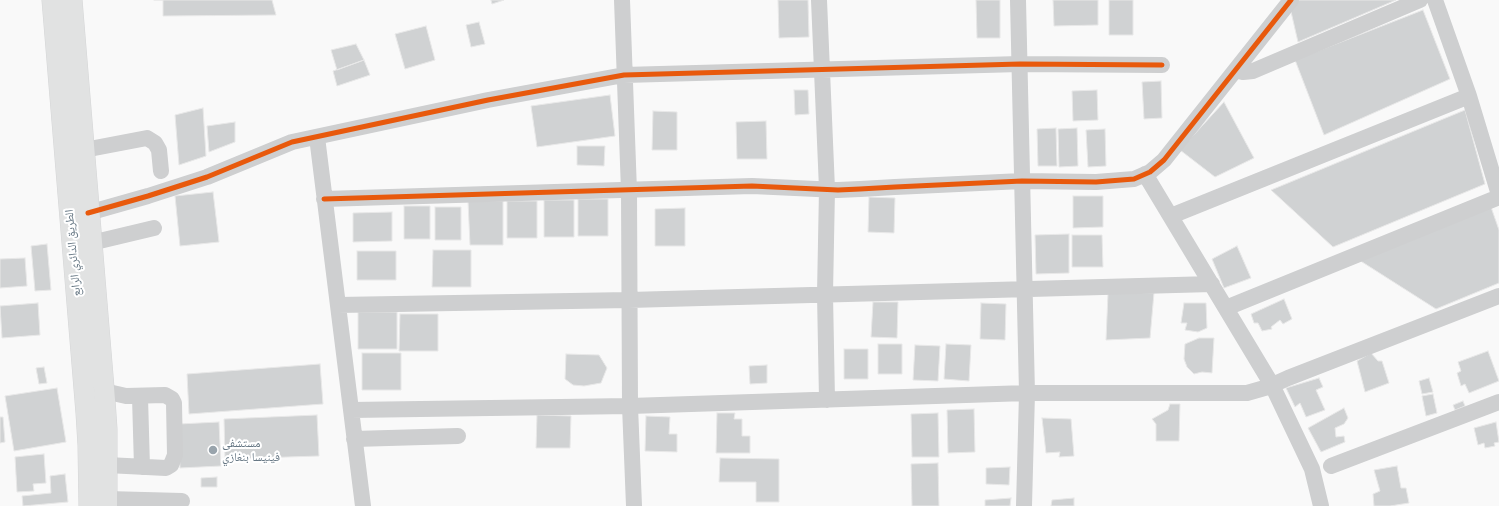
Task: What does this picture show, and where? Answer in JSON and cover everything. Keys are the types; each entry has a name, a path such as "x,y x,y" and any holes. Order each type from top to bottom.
{"main road":[{"name":"الطريق الدائري الرابع","path":"52,0 86,412 89,506"},
{"name":"الطريق الدائري الرابع","path":"72,0 88,213 104,391 108,465 107,503"},
{"path":"56,51 76,48"}],"street":[{"path":"622,0 629,191 630,406 634,506"},
{"path":"819,0 827,189 825,294 827,400"},
{"path":"1018,0 1025,290 1026,393 1024,506"},
{"path":"324,199 629,191 752,186 860,189 1022,181 1121,181 1134,179 1157,167 1164,160 1291,0"},
{"path":"1236,70 1243,72 1252,71 1420,0"},
{"path":"1226,308 1499,196 1469,96 1435,0"},
{"path":"88,213 207,177 292,142 488,100 624,75 1020,64 1162,65"},
{"path":"1170,216 1469,96"},
{"path":"317,137 362,506"},
{"path":"84,150 147,138 156,143 159,150 161,171"},
{"path":"1145,174 1272,385 1312,468 1320,506"},
{"path":"91,243 154,228"},
{"path":"338,305 629,300 1212,284"},
{"path":"351,410 630,406 1026,393 1237,394 1256,391 1499,296"},
{"path":"104,391 126,396 140,397 165,395 172,399 174,403 175,455 173,462 166,468 108,465"},
{"path":"140,397 142,467"},
{"path":"1331,466 1499,402"},
{"path":"354,440 458,436"},
{"path":"107,503 182,500"}],"building":[{"path":"163,0 272,0 276,15 163,16"},
{"path":"491,0 504,0 492,4"},
{"path":"778,0 808,0 809,37 779,38"},
{"path":"976,0 1000,0 1000,38 977,38"},
{"path":"1053,0 1098,0 1098,25 1054,26"},
{"path":"1109,0 1133,0 1133,35 1109,35"},
{"path":"1295,0 1396,0 1298,42 1289,3"},
{"path":"1423,10 1450,79 1324,135 1295,60"},
{"path":"479,22 485,44 471,47 466,25"},
{"path":"426,26 435,60 405,69 395,34"},
{"path":"356,44 364,60 337,70 331,50"},
{"path":"364,60 370,75 337,86 333,71"},
{"path":"1161,81 1162,118 1144,119 1142,82"},
{"path":"794,90 808,90 809,114 795,115"},
{"path":"1097,90 1098,120 1073,121 1072,91"},
{"path":"610,95 615,136 537,147 531,106"},
{"path":"1224,102 1254,158 1215,177 1180,150"},
{"path":"203,108 206,156 179,165 175,115"},
{"path":"1465,110 1485,184 1333,247 1271,190"},
{"path":"653,111 677,112 677,150 652,150"},
{"path":"766,121 767,159 737,159 736,122"},
{"path":"235,122 235,142 209,152 207,126"},
{"path":"1056,128 1057,166 1038,166 1037,129"},
{"path":"1077,128 1078,166 1059,167 1058,129"},
{"path":"1105,129 1106,166 1088,167 1086,130"},
{"path":"577,146 605,146 604,166 577,165"},
{"path":"213,192 219,242 180,246 175,196"},
{"path":"1073,196 1103,196 1103,227 1073,228"},
{"path":"869,197 895,198 894,233 868,232"},
{"path":"578,199 608,199 608,236 578,236"},
{"path":"544,200 574,200 574,237 544,237"},
{"path":"468,201 503,201 503,245 470,245"},
{"path":"507,201 537,201 537,238 507,238"},
{"path":"404,206 430,206 430,239 404,239"},
{"path":"435,207 461,207 461,240 435,240"},
{"path":"1491,207 1499,230 1499,283 1436,309 1359,260"},
{"path":"685,208 685,246 655,246 655,209"},
{"path":"392,212 392,241 353,242 353,213"},
{"path":"1069,234 1069,273 1036,274 1035,235"},
{"path":"1072,235 1102,235 1103,267 1072,267"},
{"path":"47,244 51,290 35,291 31,246"},
{"path":"1237,246 1251,278 1224,288 1212,259"},
{"path":"433,250 471,250 471,287 432,287"},
{"path":"357,251 396,251 396,280 357,280"},
{"path":"25,258 27,286 0,288 0,259"},
{"path":"1108,293 1154,293 1150,338 1106,340"},
{"path":"1284,299 1292,319 1283,324 1280,320 1271,327 1272,329 1262,331 1258,323 1254,323 1251,314"},
{"path":"873,302 898,302 897,338 871,337"},
{"path":"38,303 40,335 2,338 0,306"},
{"path":"981,303 1006,304 1005,340 980,339"},
{"path":"1184,303 1206,303 1207,328 1198,332 1185,330 1187,323 1181,323"},
{"path":"358,312 397,312 397,349 358,349"},
{"path":"400,314 438,314 438,351 399,351"},
{"path":"1199,338 1214,338 1212,373 1202,372 1194,374 1187,367 1184,359 1185,344"},
{"path":"878,344 902,344 902,374 878,374"},
{"path":"946,344 971,345 969,381 944,379"},
{"path":"915,345 940,346 938,381 913,380"},
{"path":"844,349 868,349 868,379 844,379"},
{"path":"1488,351 1499,381 1469,393 1465,384 1461,386 1457,373 1461,371 1458,362"},
{"path":"362,353 401,353 401,390 362,390"},
{"path":"1371,353 1378,361 1382,361 1389,383 1365,392 1357,361"},
{"path":"566,354 599,355 607,368 601,383 584,386 573,385 565,379"},
{"path":"320,364 323,404 189,414 187,374"},
{"path":"767,365 767,383 750,384 749,366"},
{"path":"44,367 47,383 39,384 36,368"},
{"path":"1319,378 1323,387 1316,390 1325,410 1306,417 1300,403 1295,407 1286,388"},
{"path":"1429,378 1433,392 1422,394 1419,381"},
{"path":"57,388 66,442 14,451 5,396"},
{"path":"1433,394 1437,413 1426,416 1422,396"},
{"path":"1463,401 1465,406 1455,410 1453,405"},
{"path":"1170,404 1180,404 1179,441 1156,441 1156,424 1152,419 1168,410"},
{"path":"1344,408 1348,418 1344,424 1335,428 1336,437 1344,436 1345,442 1321,452 1308,428"},
{"path":"974,409 975,452 948,453 947,410"},
{"path":"717,413 735,413 734,419 742,419 742,436 750,436 750,453 716,453"},
{"path":"938,413 939,457 912,457 911,414"},
{"path":"317,415 319,456 225,459 224,419"},
{"path":"537,415 571,416 570,448 536,448"},
{"path":"646,416 670,417 669,434 677,434 677,452 645,451"},
{"path":"0,417 3,417 5,442 0,443"},
{"path":"1042,418 1071,419 1074,456 1059,457 1060,452 1046,453"},
{"path":"219,422 221,466 180,468 179,424"},
{"path":"1496,422 1499,442 1494,443 1495,446 1485,448 1484,443 1478,445 1474,428"},
{"path":"44,454 46,483 33,484 34,491 17,492 15,457"},
{"path":"720,458 779,459 779,502 756,502 756,482 719,482"},
{"path":"938,463 939,506 912,506 911,464"},
{"path":"1397,466 1401,488 1406,488 1409,503 1390,506 1374,506 1373,494 1380,491 1374,470"},
{"path":"1010,467 1009,485 986,484 986,468"},
{"path":"65,474 68,502 23,506 22,496 51,493 50,476"},
{"path":"217,477 217,487 201,487 201,478"},
{"path":"1011,498 1010,506 985,506 985,500"},
{"path":"1074,498 1074,506 1051,506 1052,500"}],"cycle path":[{"path":"324,199 752,186 838,190 1022,181 1096,182 1134,179 1150,172 1164,160 1291,0"},
{"path":"88,213 207,177 292,142 488,100 624,75 1020,64 1162,65"}],"place":[{"name":"مستشفى فينيسا بنغازي","path":"213,450"}]}
